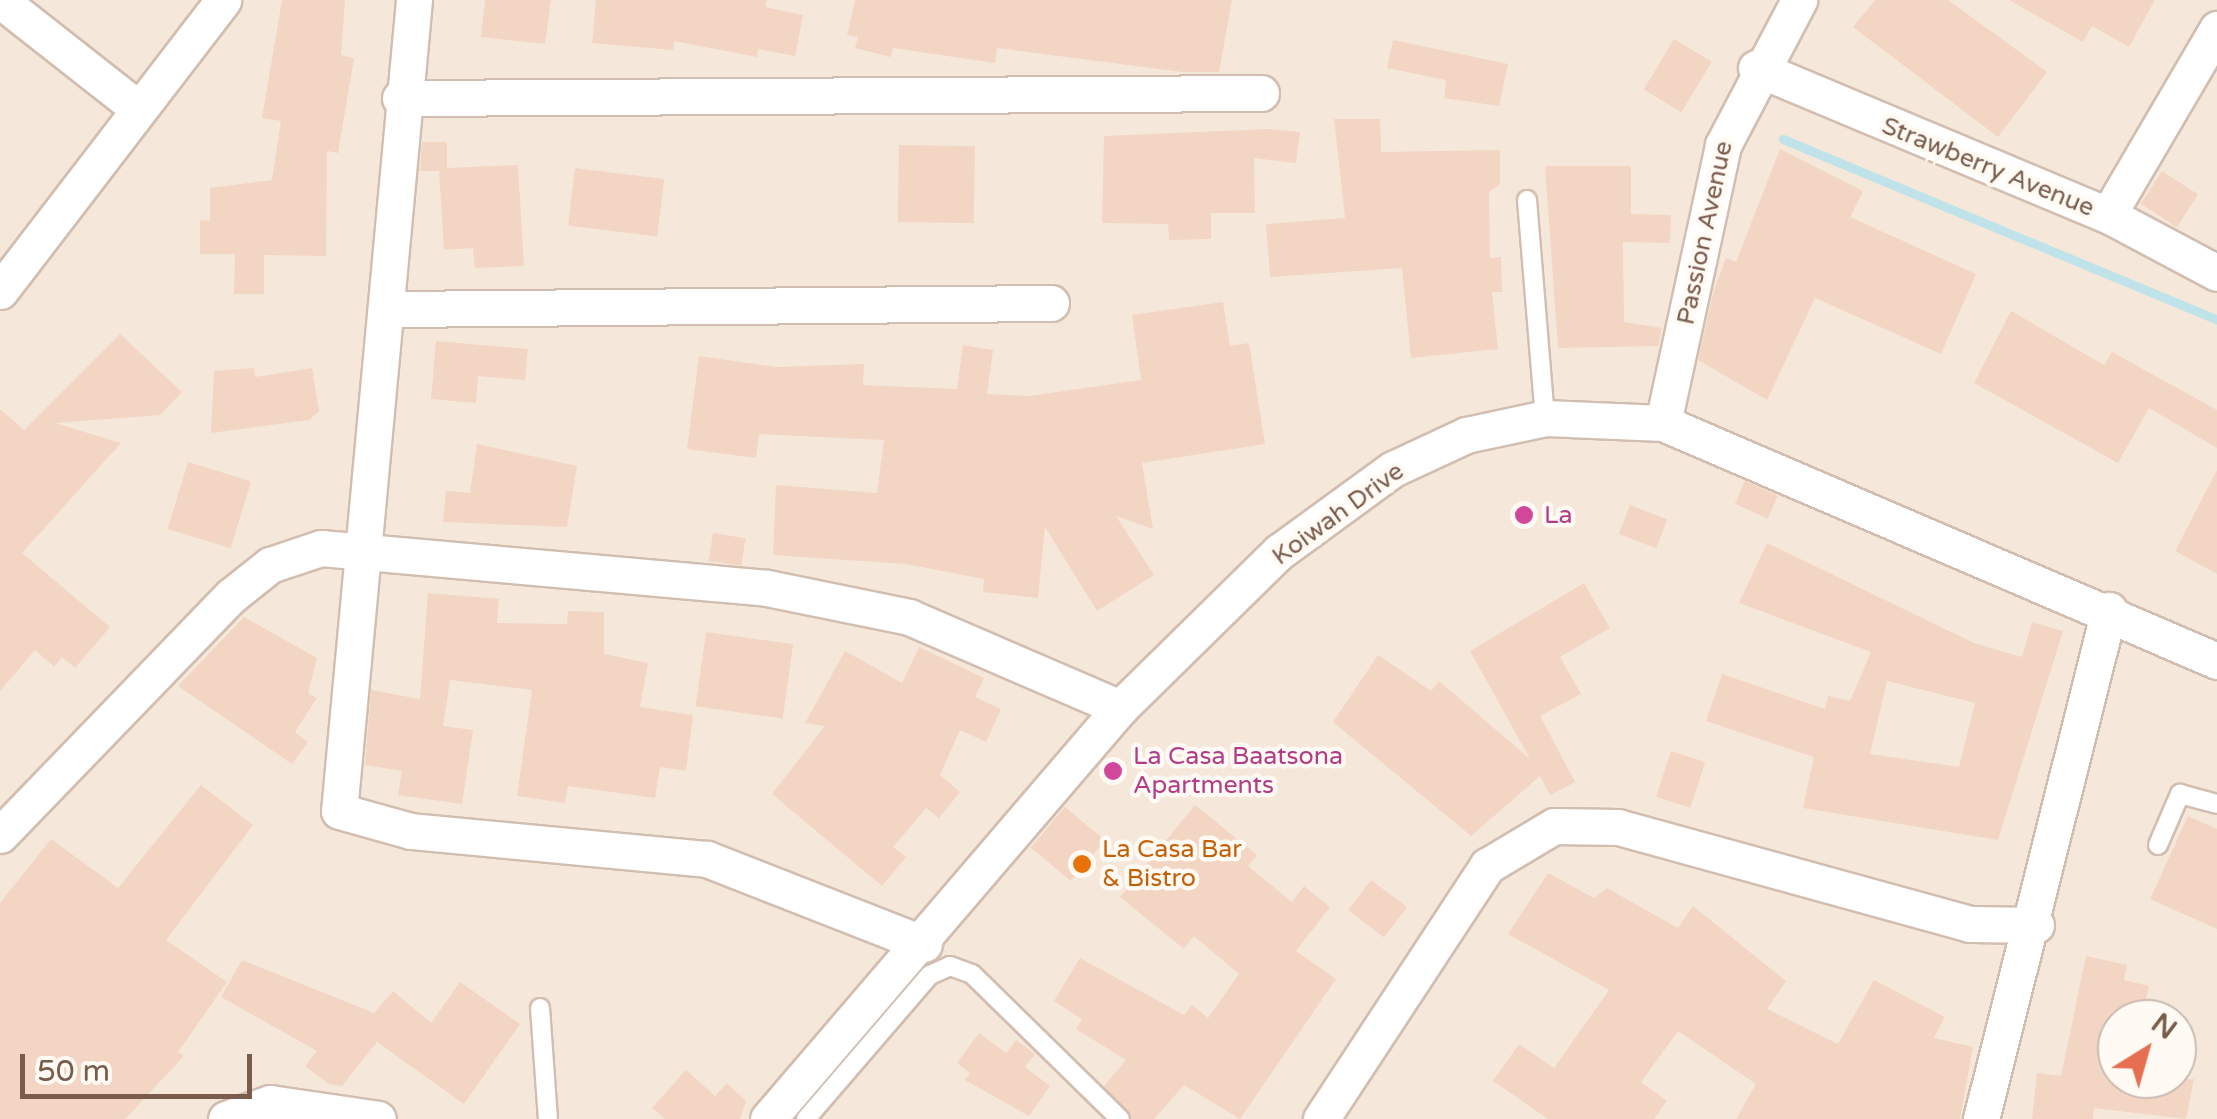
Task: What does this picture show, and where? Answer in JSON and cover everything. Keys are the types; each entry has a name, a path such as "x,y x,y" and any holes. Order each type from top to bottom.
{"street":[{"path":"0,0 138,108"},
{"path":"0,291 223,0"},
{"path":"414,0 400,98 391,309 336,798 346,817 708,859 924,944"},
{"name":"Passion Avenue","path":"1663,423 1723,145 1756,68 1800,0"},
{"path":"2108,215 2217,29"},
{"name":"Strawberry Avenue","path":"1756,68 2108,215 2217,274"},
{"path":"400,98 1260,93"},
{"path":"391,309 1051,303"},
{"name":"Koiwah Drive","path":"768,1119 811,1092 924,944 1120,708 1280,552 1393,469 1466,436 1545,418 1663,423 2109,610 2217,661"},
{"path":"0,836 66,759 270,565 321,548 767,588 909,618 1120,708"},
{"path":"1981,1119 2036,925 2109,610"},
{"path":"1321,1119 1487,866 1554,826 1618,827 1969,924 2036,925"},
{"path":"226,1119 270,1103 378,1119"}],"lane":[{"path":"1528,200 1545,418"},
{"path":"2158,845 2180,794 2217,804"},
{"path":"806,1119 811,1092 930,976 950,966 972,974 1120,1119"},
{"path":"540,1008 548,1119"}],"shaded area":[{"path":"0,0 2217,0 2217,1119 0,1119"}],"building":[{"path":"282,0 345,0 341,55 354,58 338,153 327,151 326,256 264,255 264,294 234,294 235,254 200,254 200,220 210,221 210,188 272,180 281,121 262,118"},
{"path":"485,0 551,0 545,44 481,37"},
{"path":"596,0 767,0 765,7 803,15 795,56 758,49 757,57 674,41 673,50 592,43"},
{"path":"855,0 1232,0 1219,72 1182,72 997,48 995,63 893,48 891,57 855,48 858,37 847,35"},
{"path":"1875,0 1948,0 2047,72 1998,137 1853,27"},
{"path":"2009,0 2155,0 2129,47 2092,26 2083,42"},
{"path":"1674,39 1712,62 1681,112 1644,90"},
{"path":"1393,40 1508,64 1499,106 1444,98 1446,80 1387,68"},
{"path":"1334,119 1380,119 1381,152 1500,150 1500,184 1489,192 1490,258 1501,257 1502,292 1492,292 1498,349 1411,358 1402,268 1270,277 1266,224 1345,218"},
{"path":"1270,129 1300,132 1296,163 1254,158 1255,213 1211,213 1211,239 1169,240 1168,224 1102,223 1104,136"},
{"path":"422,142 447,142 447,168 518,165 524,266 475,268 473,248 444,250 439,171 420,171"},
{"path":"899,145 975,146 974,223 898,222"},
{"path":"1780,149 1863,191 1850,217 1976,274 1941,354 1815,298 1767,400 1698,360 1714,290 1726,258 1736,262"},
{"path":"1545,166 1631,166 1631,214 1671,215 1670,243 1623,242 1624,322 1662,328 1658,346 1558,348"},
{"path":"575,168 664,179 657,237 568,226"},
{"path":"2162,171 2198,194 2177,227 2141,204"},
{"path":"1223,302 1230,346 1249,343 1265,444 1142,463 1153,529 1116,516 1154,575 1097,611 1045,527 1038,598 983,592 984,579 906,564 773,555 776,485 877,493 884,440 759,434 756,458 687,449 699,356 777,367 864,364 863,385 957,389 963,345 993,350 987,394 1029,396 1141,380 1132,315"},
{"path":"2011,311 2104,365 2112,352 2217,410 2217,448 2149,408 2118,463 1974,383"},
{"path":"120,334 182,392 160,415 55,423 121,443 22,553 110,627 75,668 62,657 54,667 35,650 0,691 0,409 24,430"},
{"path":"436,341 528,349 525,380 478,376 476,403 431,399"},
{"path":"254,368 255,377 312,368 319,411 309,420 211,433 214,371"},
{"path":"477,444 577,466 567,527 443,522 446,491 470,493"},
{"path":"188,462 251,481 231,548 168,529"},
{"path":"2217,470 2217,574 2175,551"},
{"path":"1745,481 1778,496 1768,518 1735,504"},
{"path":"1630,505 1667,519 1656,548 1619,534"},
{"path":"713,533 746,538 741,566 709,561"},
{"path":"1767,543 1974,643 2022,657 2032,622 2063,631 1998,840 1803,808 1814,757 1706,721 1722,674 1825,709 1828,696 1850,701 1871,652 1739,603","holes":["1887,681 1975,703 1959,767 1870,754"]},
{"path":"1584,583 1610,628 1560,657 1581,694 1540,716 1575,782 1550,795 1540,776 1471,836 1333,722 1378,655 1431,691 1439,681 1530,759 1470,651"},
{"path":"428,593 499,599 497,623 567,624 568,611 604,612 604,654 648,663 640,707 693,715 686,771 660,767 655,798 568,786 565,803 517,796 532,690 450,680 443,726 473,730 462,804 398,795 402,771 365,765 371,690 420,699"},
{"path":"244,617 317,658 308,693 317,698 295,732 308,742 292,764 178,686"},
{"path":"706,632 793,644 783,719 696,706"},
{"path":"919,647 984,678 975,697 1001,709 986,742 960,730 940,775 960,792 939,818 926,808 893,847 906,857 882,886 772,794 825,726 805,723 845,651 902,683"},
{"path":"1671,751 1705,762 1690,808 1656,797"},
{"path":"201,785 253,825 166,940 227,982 178,1052 184,1056 125,1119 0,1119 0,903 51,839 118,888"},
{"path":"1195,805 1257,855 1248,866 1292,902 1304,886 1330,907 1296,951 1336,979 1240,1119 1184,1085 1154,1119 1132,1119 1104,1086 1126,1060 1076,1029 1082,1019 1054,1001 1080,958 1184,1015 1192,1005 1208,1018 1239,974 1194,936 1184,949 1120,897"},
{"path":"1065,807 1105,840 1071,881 1031,848"},
{"path":"2188,816 2217,829 2217,929 2150,899"},
{"path":"1548,873 1594,898 1607,888 1678,928 1693,906 1786,981 1767,1009 1838,1044 1874,980 1945,1017 1934,1038 1973,1047 1960,1119 1736,1119 1756,1084 1678,1031 1641,1082 1667,1101 1654,1119 1548,1119 1493,1081 1519,1044 1554,1068 1609,990 1508,934"},
{"path":"1371,880 1407,907 1384,937 1348,910"},
{"path":"2086,956 2127,965 2124,980 2149,986 2146,999 2097,999 2097,1099 2190,1099 2186,1119 2094,1108 2093,1119 2032,1119 2037,1073 2061,1076"},
{"path":"242,960 374,1013 393,991 431,1023 460,982 520,1024 464,1104 377,1042 342,1086 329,1084 305,1066 317,1051 221,997"},
{"path":"979,1033 1006,1053 1016,1040 1035,1054 1025,1067 1050,1086 1029,1116 965,1080 970,1073 957,1063"},
{"path":"686,1070 715,1096 727,1083 746,1101 740,1119 665,1119 652,1108"}],"waterway":[{"path":"1783,139 2217,320"}],"place":[{"name":"La","path":"1524,515"},
{"name":"La Casa Baatsona Apartments","path":"1113,771"},
{"name":"La Casa Bar & Bistro","path":"1082,864"}]}
